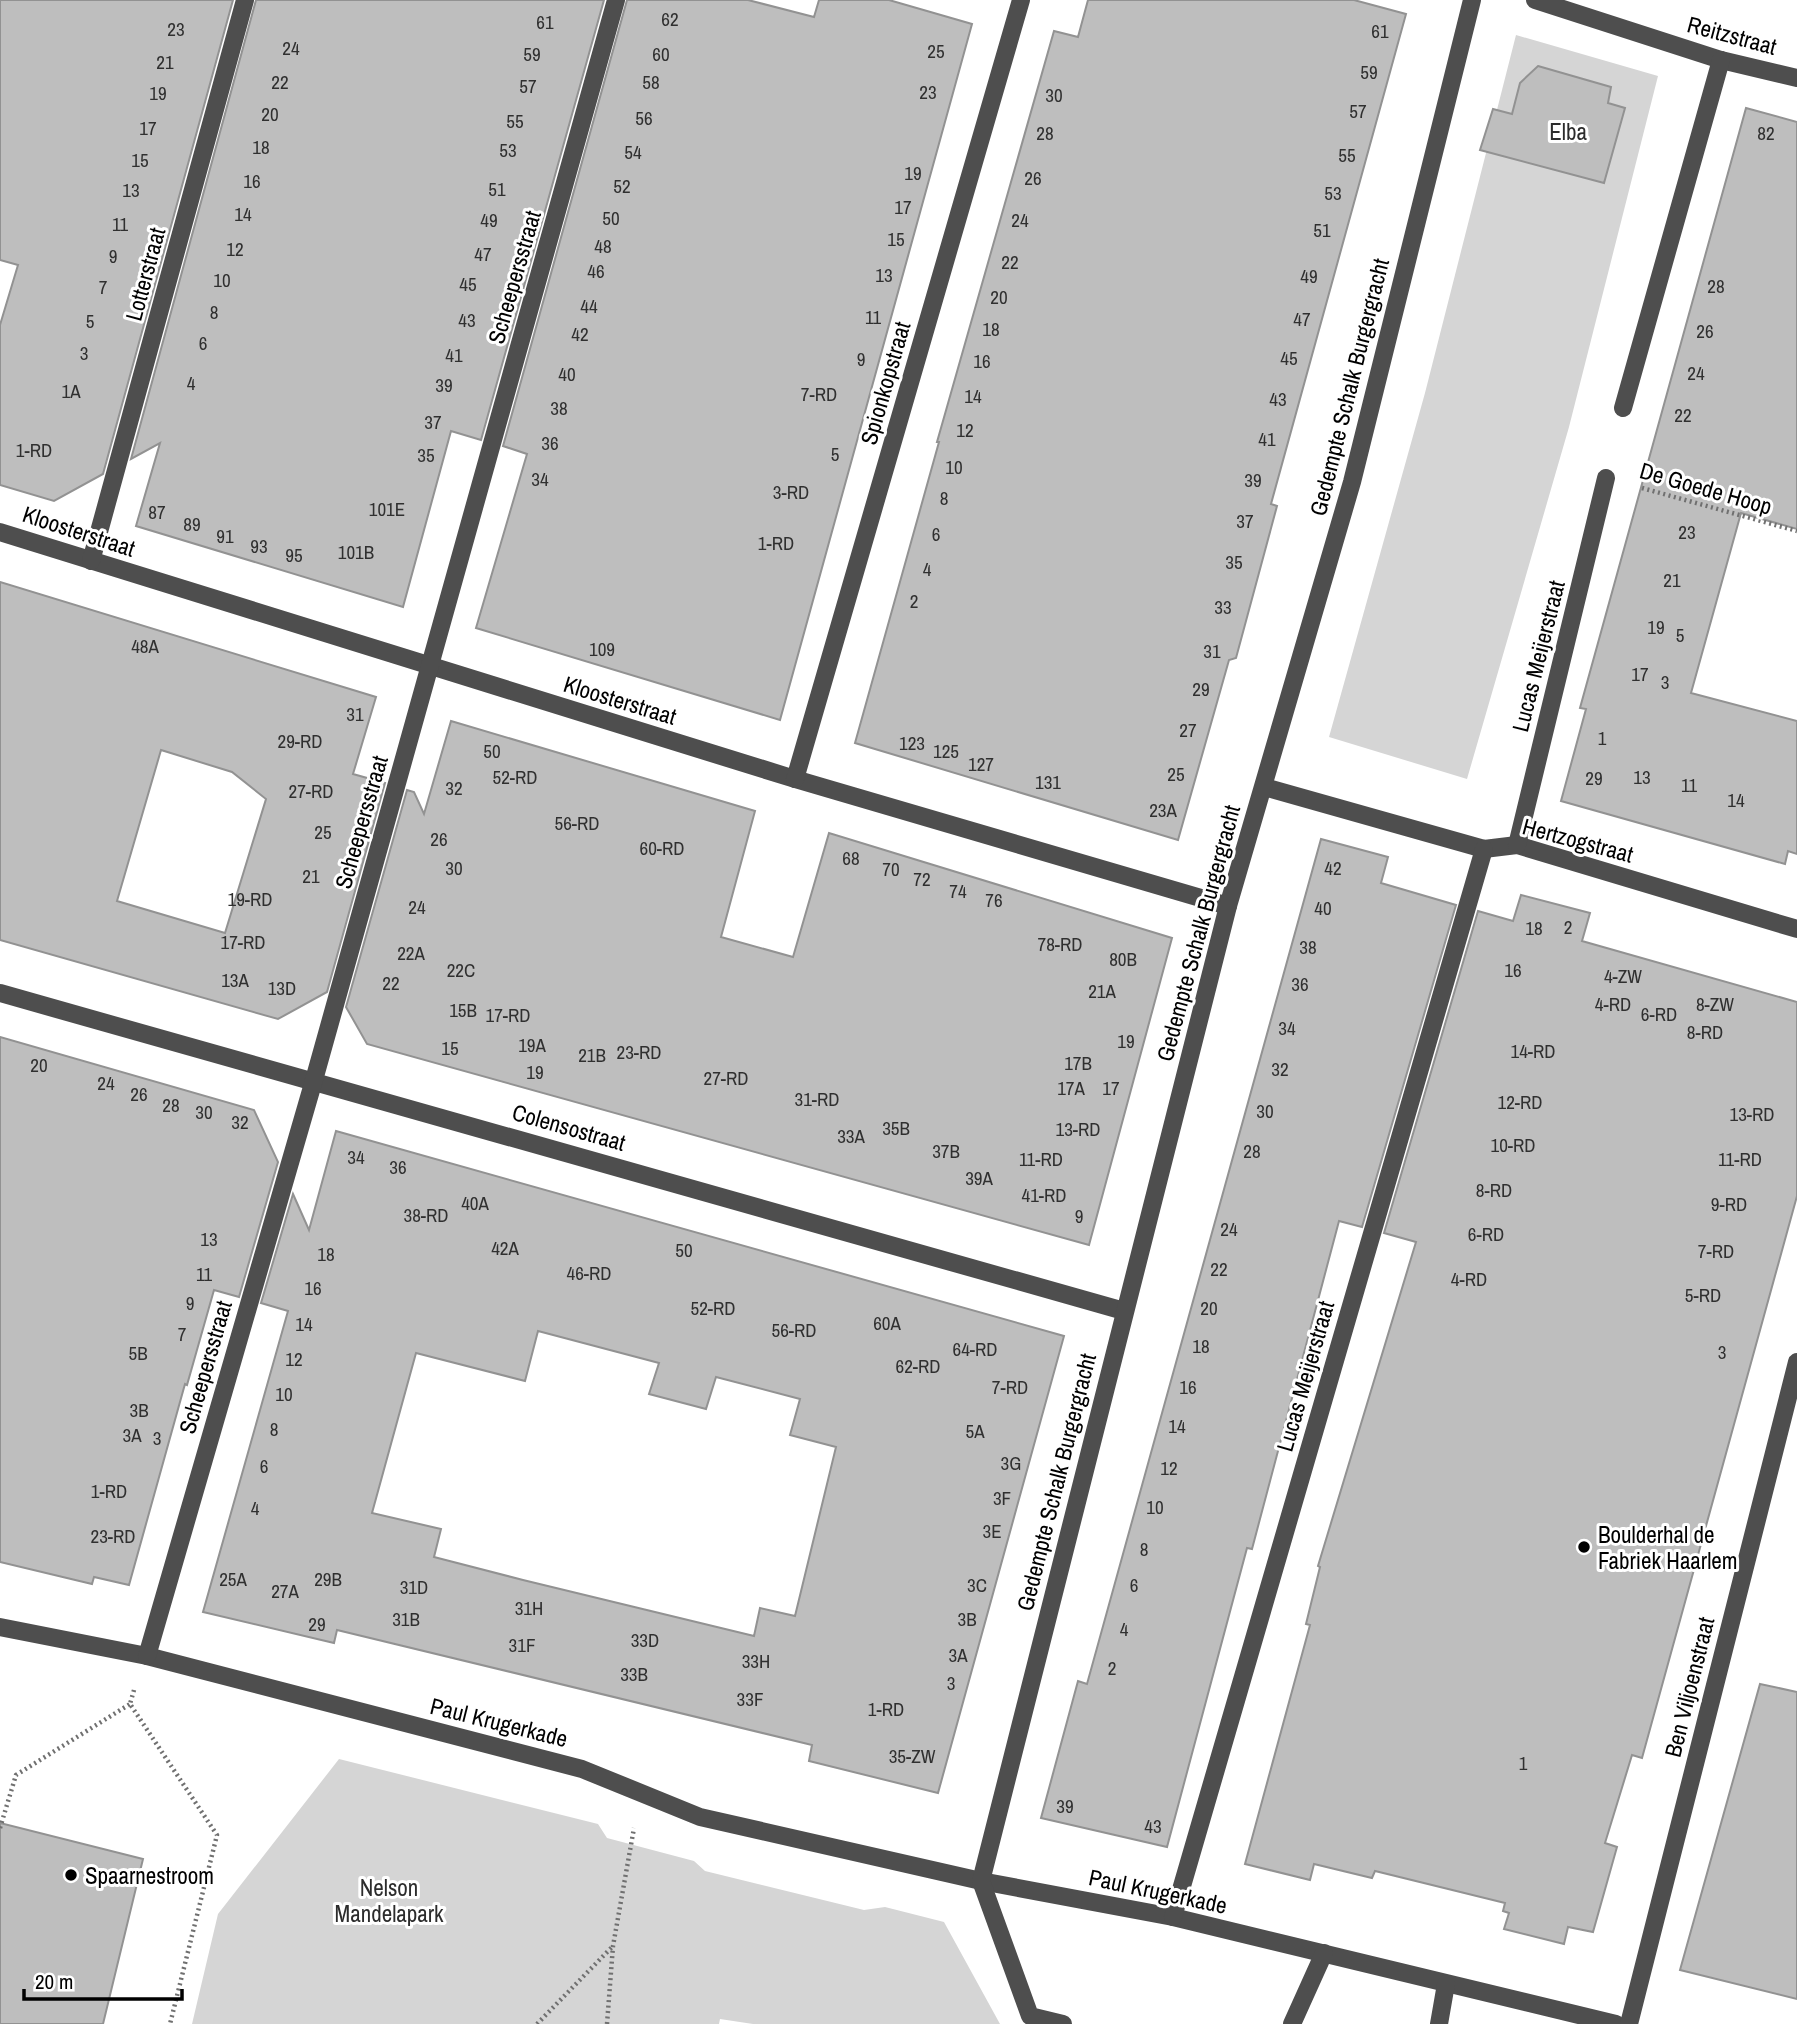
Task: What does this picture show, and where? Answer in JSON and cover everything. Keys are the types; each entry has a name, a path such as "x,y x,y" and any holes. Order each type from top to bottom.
{"street":[{"name":"Lotterstraat","path":"92,561 245,0"},
{"name":"Scheepersstraat","path":"147,1656 431,667 616,0"},
{"name":"Spionkopstraat","path":"795,779 1021,0"},
{"name":"Gedempte Schalk Burgergracht","path":"981,1881 1228,906 1352,482 1472,0"},
{"name":"Reitzstraat","path":"1535,0 1721,60 1797,78"},
{"path":"1623,408 1721,60"},
{"name":"Lucas Meijerstraat","path":"1517,845 1606,478"},
{"name":"Kloosterstraat","path":"0,532 795,779 1228,906"},
{"name":"Hertzogstraat","path":"1264,787 1485,849 1517,845 1797,929"},
{"name":"Lucas Meijerstraat","path":"1172,1917 1485,849"},
{"name":"Colensostraat","path":"0,993 1124,1311"},
{"name":"Ben Viljoenstraat","path":"1629,2024 1797,1362"},
{"name":"Paul Krugerkade","path":"0,1627 147,1656 582,1769 700,1817 981,1881 1172,1917 1446,1984 1538,2015 1616,2024"},
{"path":"981,1881 1030,2017 1062,2024"},
{"path":"1292,2024 1324,1953"},
{"path":"1439,2024 1446,1984"}],"path":[{"name":"De Goede Hoop","path":"1606,478 1797,531"},
{"path":"0,1828 16,1775 130,1704 147,1656"},
{"path":"130,1704 217,1835 170,2024"},
{"path":"607,2024 613,1945 634,1827"},
{"path":"537,2024 613,1945"}],"green space":[{"name":"Elba","path":"1516,35 1658,76 1569,427 1467,779 1329,737 1425,393"},
{"name":"Nelson Mandelapark","path":"339,1759 598,1824 607,1838 694,1861 705,1871 864,1910 885,1907 944,1922 1000,2024 753,2024 720,2019 719,2024 192,2024 218,1914"}],"building":[{"path":"0,0 233,0 103,474 54,501 0,485 0,325 18,265 0,260"},
{"path":"256,0 604,0 481,440 451,431 403,607 136,526 160,443 131,459"},
{"path":"627,0 748,0 814,17 819,0 889,0 972,24 780,720 476,628 527,454 503,446"},
{"path":"1088,0 1354,0 1406,14 1271,504 1277,506 1236,658 1229,660 1178,840 855,743 1054,31 1078,37"},
{"path":"1538,66 1611,87 1608,103 1625,108 1604,183 1480,150 1493,109 1512,114 1520,83"},
{"path":"1746,108 1797,122 1797,529 1741,513 1691,693 1797,721 1797,854 1788,851 1785,864 1561,801 1586,709 1580,708"},
{"path":"0,582 376,697 353,774 385,783 327,992 278,1019 0,940","holes":["161,750 232,772 266,799 225,933 117,901"]},
{"path":"451,721 755,811 721,937 793,957 829,833 1172,938 1089,1245 367,1044 346,1007 407,790 414,792 424,814"},
{"path":"1321,839 1388,857 1381,883 1456,905 1362,1227 1339,1221 1252,1549 1247,1548 1167,1847 1041,1818 1078,1681 1087,1684"},
{"path":"1521,895 1590,913 1582,941 1797,1002 1797,1196 1642,1758 1632,1755 1605,1843 1617,1847 1593,1932 1568,1927 1564,1944 1504,1929 1509,1913 1503,1911 1505,1903 1375,1871 1372,1878 1314,1864 1310,1880 1245,1864 1310,1625 1306,1624 1320,1567 1318,1566 1416,1242 1384,1233 1478,911 1513,921"},
{"path":"0,1037 254,1110 278,1162 239,1297 214,1290 129,1585 94,1577 92,1584 0,1562"},
{"path":"336,1131 1064,1336 938,1793 809,1761 812,1745 337,1630 334,1643 203,1612 288,1311 261,1303 293,1194 309,1230","holes":["538,1331 659,1363 649,1394 706,1409 716,1377 800,1399 790,1435 836,1447 795,1616 760,1608 754,1636 523,1580 434,1557 441,1529 372,1513 416,1353 525,1381"]},
{"path":"1760,1684 1797,1692 1797,1999 1680,1970"},
{"path":"0,1823 143,1859 103,2024 0,2024"}],"place":[{"name":"Boulderhal de Fabriek Haarlem","path":"1584,1547"},
{"name":"Spaarnestroom","path":"71,1875"}]}
